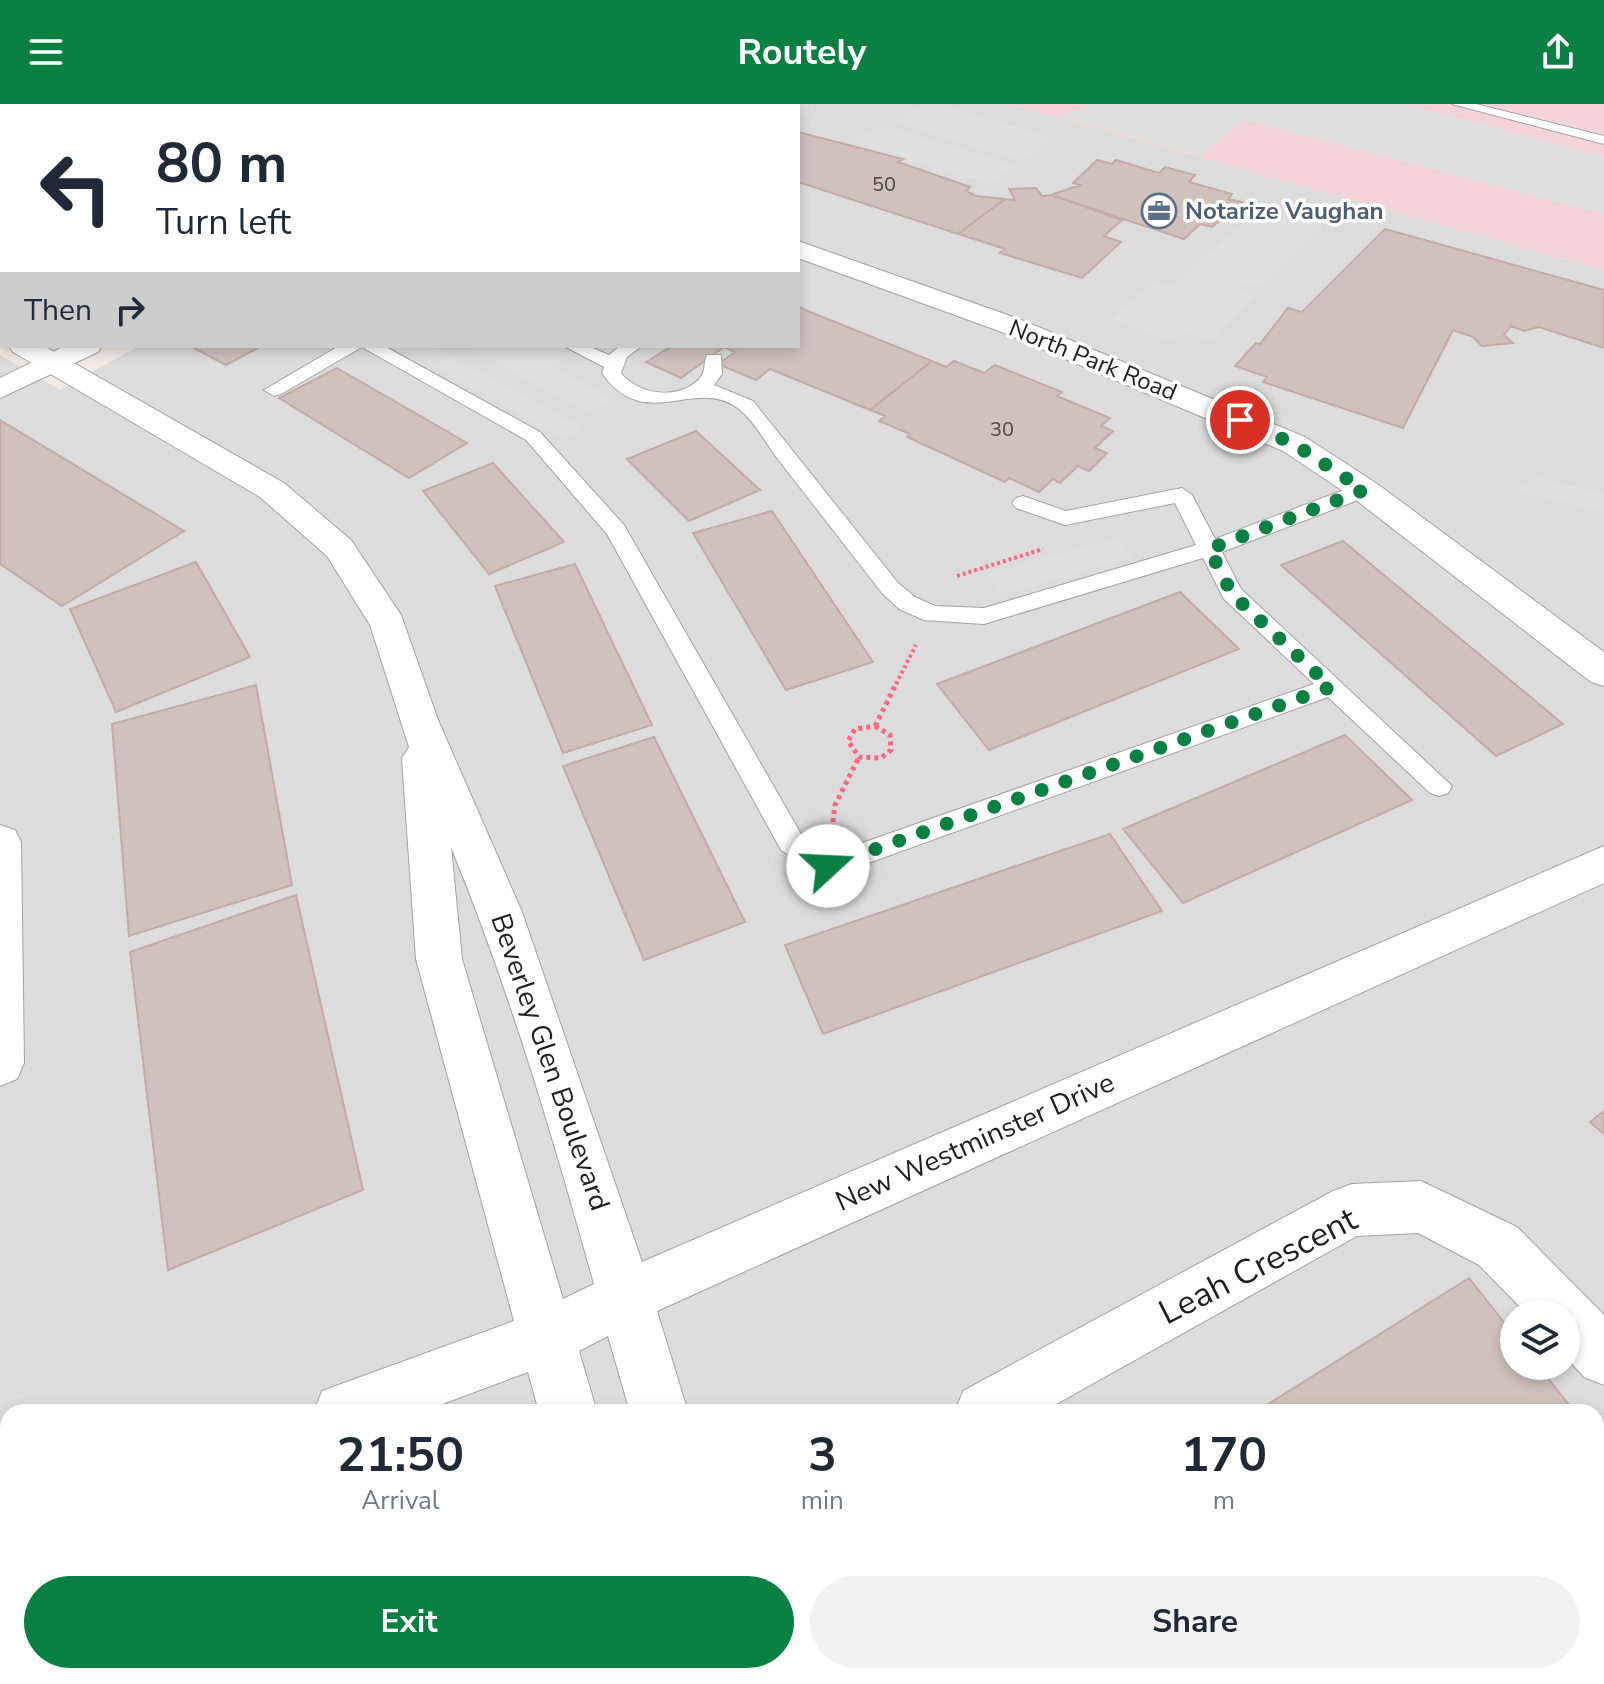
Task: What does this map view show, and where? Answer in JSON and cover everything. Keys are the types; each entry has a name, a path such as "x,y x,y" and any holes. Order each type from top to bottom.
{"street":[{"name":"North Park Road","path":"800,250 1009,325 1294,444 1364,490 1604,672"},
{"name":"Beverley Glen Boulevard","path":"26,348 272,490 339,548 388,624 418,720 500,912 590,1178 657,1404"},
{"path":"0,389 84,348"},
{"name":"Beverley Glen Boulevard","path":"418,720 439,959 566,1404"},
{"path":"0,842 0,1063"},
{"name":"New Westminster Drive","path":"365,1404 547,1337 626,1297 1604,864"},
{"name":"Leah Crescent","path":"999,1404 1352,1210 1421,1207 1498,1246 1552,1300"},
{"name":"Leah Crescent","path":"1580,1330 1604,1357"}],"lane":[{"path":"1459,104 1604,140"},
{"path":"274,390 349,348"},
{"path":"374,348 533,436 554,459 616,530 791,842 828,866 1331,687"},
{"path":"578,348 612,363"},
{"path":"612,363 631,348"},
{"path":"612,363 615,382 638,395 672,397 702,387 716,368 714,359"},
{"path":"702,387 746,405 890,588 907,603 932,614 984,616 1209,549 1364,490"},
{"path":"1023,503 1065,518 1182,495 1232,594 1439,786"}],"path":[{"path":"875,726 890,735 891,750 881,758 859,757 848,741 855,729 875,726"},
{"path":"828,866 835,805 859,757"}],"shaded area":[{"path":"800,104 1010,104 1604,270 1604,1404 0,1404 0,355 60,390 135,348 800,348"},
{"path":"923,104 936,104 1053,138 1022,161 894,122"},
{"path":"1010,104 1604,104 1604,270"},
{"path":"1083,104 1403,104 1604,156 1604,214 1245,120 1200,156 1058,116 1088,107"},
{"path":"879,125 1015,165 992,184 853,142"},
{"path":"1262,206 1323,225 1260,287 1246,282 1238,289 1255,296 1209,341 1183,332 1172,341 1111,319 1153,282 1170,288"},
{"path":"401,348 436,348 583,428 565,439"},
{"path":"468,348 584,348 551,367 613,399 590,413"},
{"path":"1535,477 1604,494 1604,512 1516,491"},
{"path":"1117,538 1133,557 1002,594 987,574"}],"building":[{"path":"800,133 903,159 898,162 970,187 966,191 976,196 1005,199 958,234 800,183"},
{"path":"1097,160 1112,164 1116,160 1159,173 1165,167 1195,175 1189,182 1232,194 1228,199 1242,202 1212,227 1200,224 1184,239 1051,195 1080,185 1073,183"},
{"path":"1036,188 1042,196 1051,195 1122,220 1104,236 1121,242 1082,278 1000,253 1005,249 958,234 1005,199 1015,200 1009,189"},
{"path":"1385,229 1604,290 1604,348 1539,327 1524,331 1511,326 1504,335 1513,343 1482,346 1473,337 1453,330 1403,428 1263,382 1267,377 1235,366 1256,343 1260,344 1288,308 1302,312"},
{"path":"800,308 932,361 870,410 770,369 756,380 718,364 735,352 726,348 800,348"},
{"path":"194,348 258,348 226,365"},
{"path":"669,348 723,348 681,378 646,362"},
{"path":"932,361 946,367 954,361 984,373 995,365 1062,392 1057,396 1110,418 1101,426 1113,431 1095,448 1107,453 1089,471 1078,466 1060,483 1053,479 1039,492 1009,478 1005,482 879,421 885,416 870,410"},
{"path":"337,368 467,443 409,478 279,398"},
{"path":"0,420 184,531 62,606 0,564"},
{"path":"696,431 760,490 689,521 627,459"},
{"path":"493,463 564,542 489,574 423,491"},
{"path":"772,511 873,662 786,690 693,533"},
{"path":"1343,541 1563,724 1496,756 1281,565"},
{"path":"196,562 250,657 116,712 70,609"},
{"path":"575,564 652,725 563,753 495,586"},
{"path":"1180,592 1239,649 989,750 937,684"},
{"path":"256,685 292,885 129,936 112,724"},
{"path":"1345,735 1412,800 1183,903 1123,829"},
{"path":"654,737 745,922 644,960 563,766"},
{"path":"1110,834 1162,911 823,1034 785,945"},
{"path":"296,895 363,1190 168,1270 130,952"},
{"path":"1604,1111 1604,1134 1590,1122"},
{"path":"1469,1278 1500,1317 1500,1380 1549,1380 1569,1404 1268,1404"}],"place":[{"name":"Notarize Vaughan","path":"1159,211"}],"route":[{"path":"828,866 1331,687 1232,594 1209,549 1364,490 1294,444 1240,420"}]}
